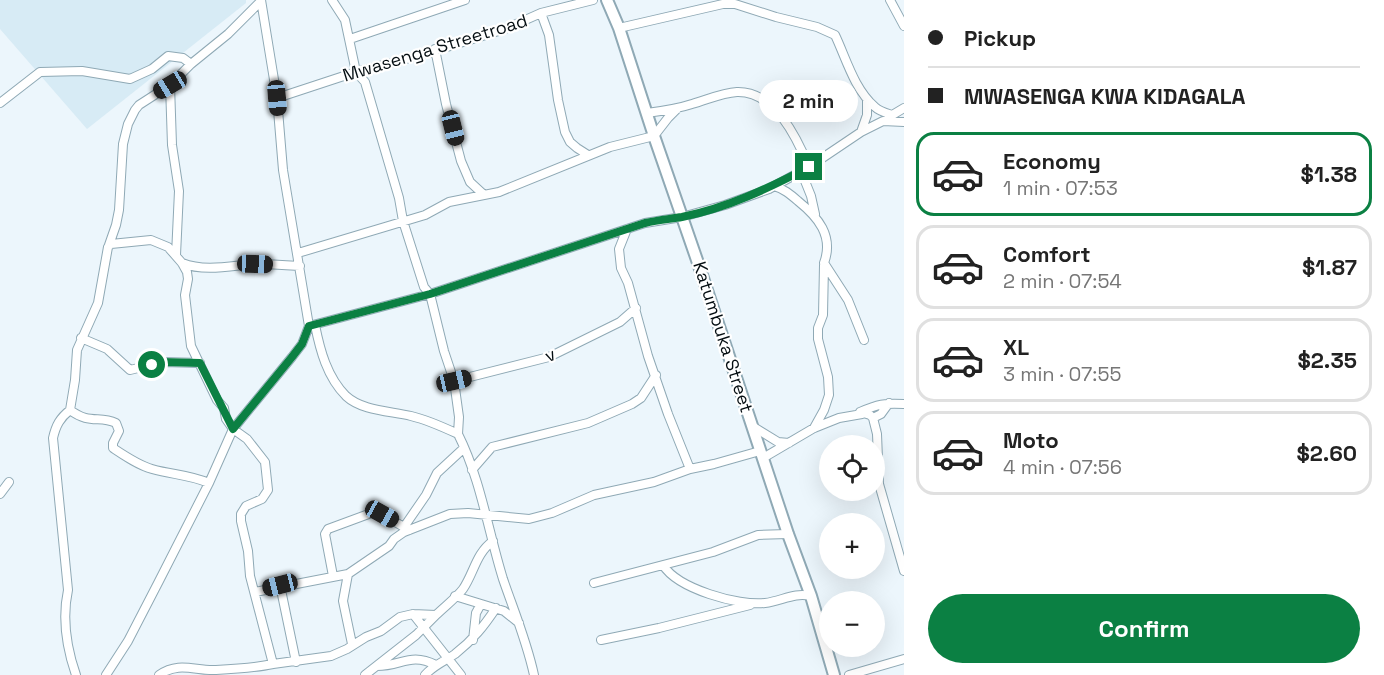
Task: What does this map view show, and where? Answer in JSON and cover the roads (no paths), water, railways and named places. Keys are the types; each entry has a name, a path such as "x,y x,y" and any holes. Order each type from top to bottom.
{"main road":[{"name":"Katumbuka Street","path":"608,0 620,28 654,136 811,596 834,675"}],"street":[{"path":"332,0 345,20 356,72 365,82 399,198 403,221 424,287 430,294 454,381 459,417 458,434 488,516 493,541 534,675"},
{"path":"350,39 465,0"},
{"name":"Mwasenga Streetroad","path":"277,98 505,28 541,13 593,0"},
{"path":"890,0 904,26"},
{"path":"76,675 65,620 64,607 68,590 53,438 57,423 70,410 77,350 98,303 108,245 117,225 122,149 128,124 139,105 170,85 191,64 228,34 261,1"},
{"path":"261,1 277,98 283,170 300,266 312,326 328,369 346,396 353,401 378,410 412,416 458,434"},
{"path":"620,28 723,4 742,6 817,27 835,35 850,69 867,98 874,106 892,115"},
{"path":"541,13 549,35 565,132 570,142 588,155"},
{"path":"435,49 461,161 470,182 483,194"},
{"path":"0,103 40,72 82,71 130,79 152,69 168,56 183,58 191,64"},
{"path":"170,85 172,145 179,191 176,255"},
{"path":"647,113 678,108 724,94 738,92 753,95 767,102 788,127 800,146 815,214 824,230 826,243 824,309 818,328 818,339 828,377 829,394 824,410 814,428"},
{"path":"861,132 867,115 867,98"},
{"path":"298,253 428,214 448,202 509,188 610,147 654,136 678,108"},
{"path":"106,675 128,641 233,429 302,344 312,326 430,294 627,229 725,205 774,186 904,108"},
{"path":"883,122 904,122"},
{"path":"774,186 783,188 815,214"},
{"path":"627,229 619,249 621,268 636,308 648,356 690,469"},
{"path":"108,245 151,240 162,243 176,255 187,272 185,295 191,346 233,429 247,439 264,462 268,483 266,495 246,506 241,514 250,576 273,664"},
{"path":"824,263 848,300 864,340"},
{"path":"182,264 204,268 255,264 300,266"},
{"name":"v","path":"454,381 549,357 620,322 636,308"},
{"path":"81,338 108,350 130,370 163,362 200,363"},
{"path":"472,470 492,447 588,423 632,404 641,398 656,375"},
{"path":"255,592 280,585 348,574 407,529 459,513 523,519 540,517 594,495 654,482 690,469 762,455 791,443 814,428 840,418 862,414 860,412 873,406 889,403 904,404"},
{"path":"873,418 881,414 889,403"},
{"path":"70,410 85,419 108,420 116,423 119,431 113,448 135,462 163,471 192,476 208,483"},
{"path":"860,412 873,418 877,434 879,484 904,571"},
{"path":"752,426 778,442 791,443"},
{"path":"407,529 437,473 464,448"},
{"path":"0,494 9,482"},
{"path":"333,576 325,534 328,529 374,512 407,529"},
{"path":"594,583 713,552 758,535 788,534"},
{"path":"365,675 423,628 463,589 476,561 487,545 493,541"},
{"path":"663,565 683,581 727,600 767,603 797,595 811,596"},
{"path":"348,574 343,601 352,644"},
{"path":"280,585 296,662"},
{"path":"455,596 504,611 520,624"},
{"path":"601,640 659,628 755,603"},
{"path":"473,640 476,614 481,604"},
{"path":"425,675 473,640 496,608"},
{"path":"159,675 170,669 189,667 217,670 331,656 381,631 394,620 413,614 436,615"},
{"path":"413,614 461,675"},
{"path":"376,666 423,658 436,665"},
{"path":"849,675 902,662"}]}
